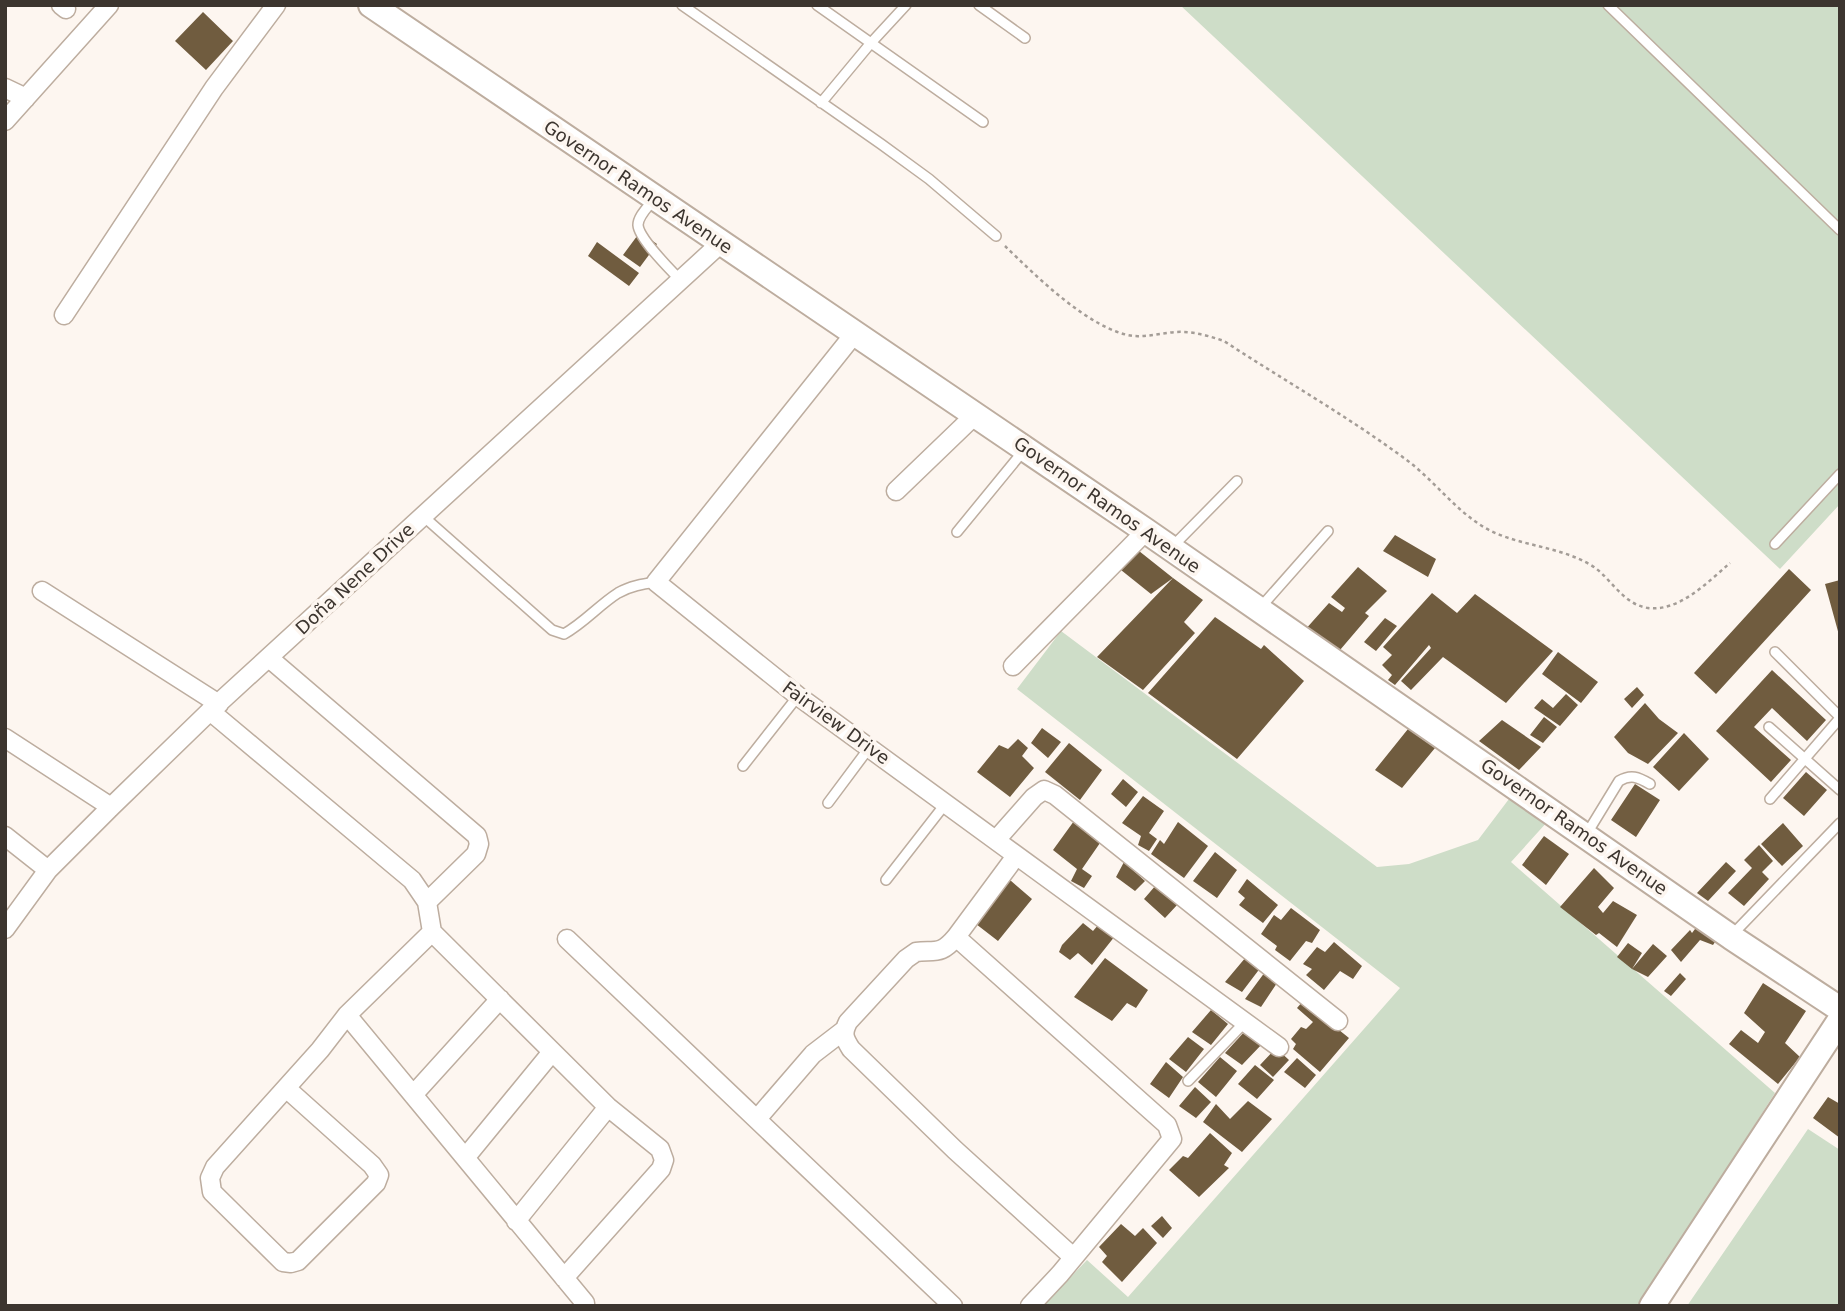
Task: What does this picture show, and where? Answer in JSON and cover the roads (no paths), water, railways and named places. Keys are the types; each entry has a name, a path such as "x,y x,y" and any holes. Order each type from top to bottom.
{"main road":[{"name":"Governor Ramos Avenue","path":"371,5 855,332 1731,937 1840,1009"},
{"path":"1652,1306 1840,1020"}],"street":[{"path":"5,121 109,5"},
{"path":"64,315 214,88 276,5"},
{"path":"5,88 26,98"},
{"name":"Doña Nene Drive","path":"5,929 48,870 214,708 721,243"},
{"path":"656,582 855,332"},
{"path":"896,491 975,415"},
{"path":"1013,666 1146,531"},
{"name":"Fairview Drive","path":"656,582 798,696 1279,1047"},
{"path":"42,591 214,708 412,880 427,902 432,932 608,1107 660,1149 664,1160 661,1169 564,1278"},
{"path":"270,658 477,836 479,844 476,854 427,902"},
{"path":"5,738 111,807"},
{"path":"996,841 1034,797 1044,790 1055,795 1338,1021"},
{"path":"5,836 48,870"},
{"path":"757,1118 813,1054 843,1031 848,1022 916,951 936,952 947,947 1016,856"},
{"path":"286,1088 372,1165 379,1175 376,1183 298,1261 291,1263 283,1262 212,1192 210,1178 215,1167 347,1015 432,932"},
{"path":"956,937 1167,1125 1171,1132 1172,1139 1169,1144 1030,1306"},
{"path":"568,939 953,1306"},
{"path":"413,1095 500,999"},
{"path":"347,1015 585,1303"},
{"path":"843,1031 844,1039 851,1049 964,1158 1073,1257"},
{"path":"465,1158 552,1052"},
{"path":"516,1221 608,1107"}],"lane":[{"path":"682,5 929,179 996,236"},
{"path":"817,5 983,122"},
{"path":"821,103 906,5"},
{"path":"978,5 1024,38"},
{"path":"1608,5 1840,230"},
{"path":"654,198 638,226 644,238 680,280"},
{"path":"957,532 1025,449"},
{"path":"1775,544 1840,474"},
{"path":"1170,548 1237,481"},
{"path":"423,516 552,630 564,634 619,593 656,582"},
{"path":"1258,610 1328,531"},
{"path":"1770,799 1840,717 1775,652"},
{"path":"743,766 798,696"},
{"path":"1769,727 1840,790"},
{"path":"828,803 869,748"},
{"path":"1586,835 1619,781 1626,777 1637,777 1650,784"},
{"path":"886,880 946,803"},
{"path":"1731,937 1840,822"},
{"path":"1188,1081 1245,1022"}]}
